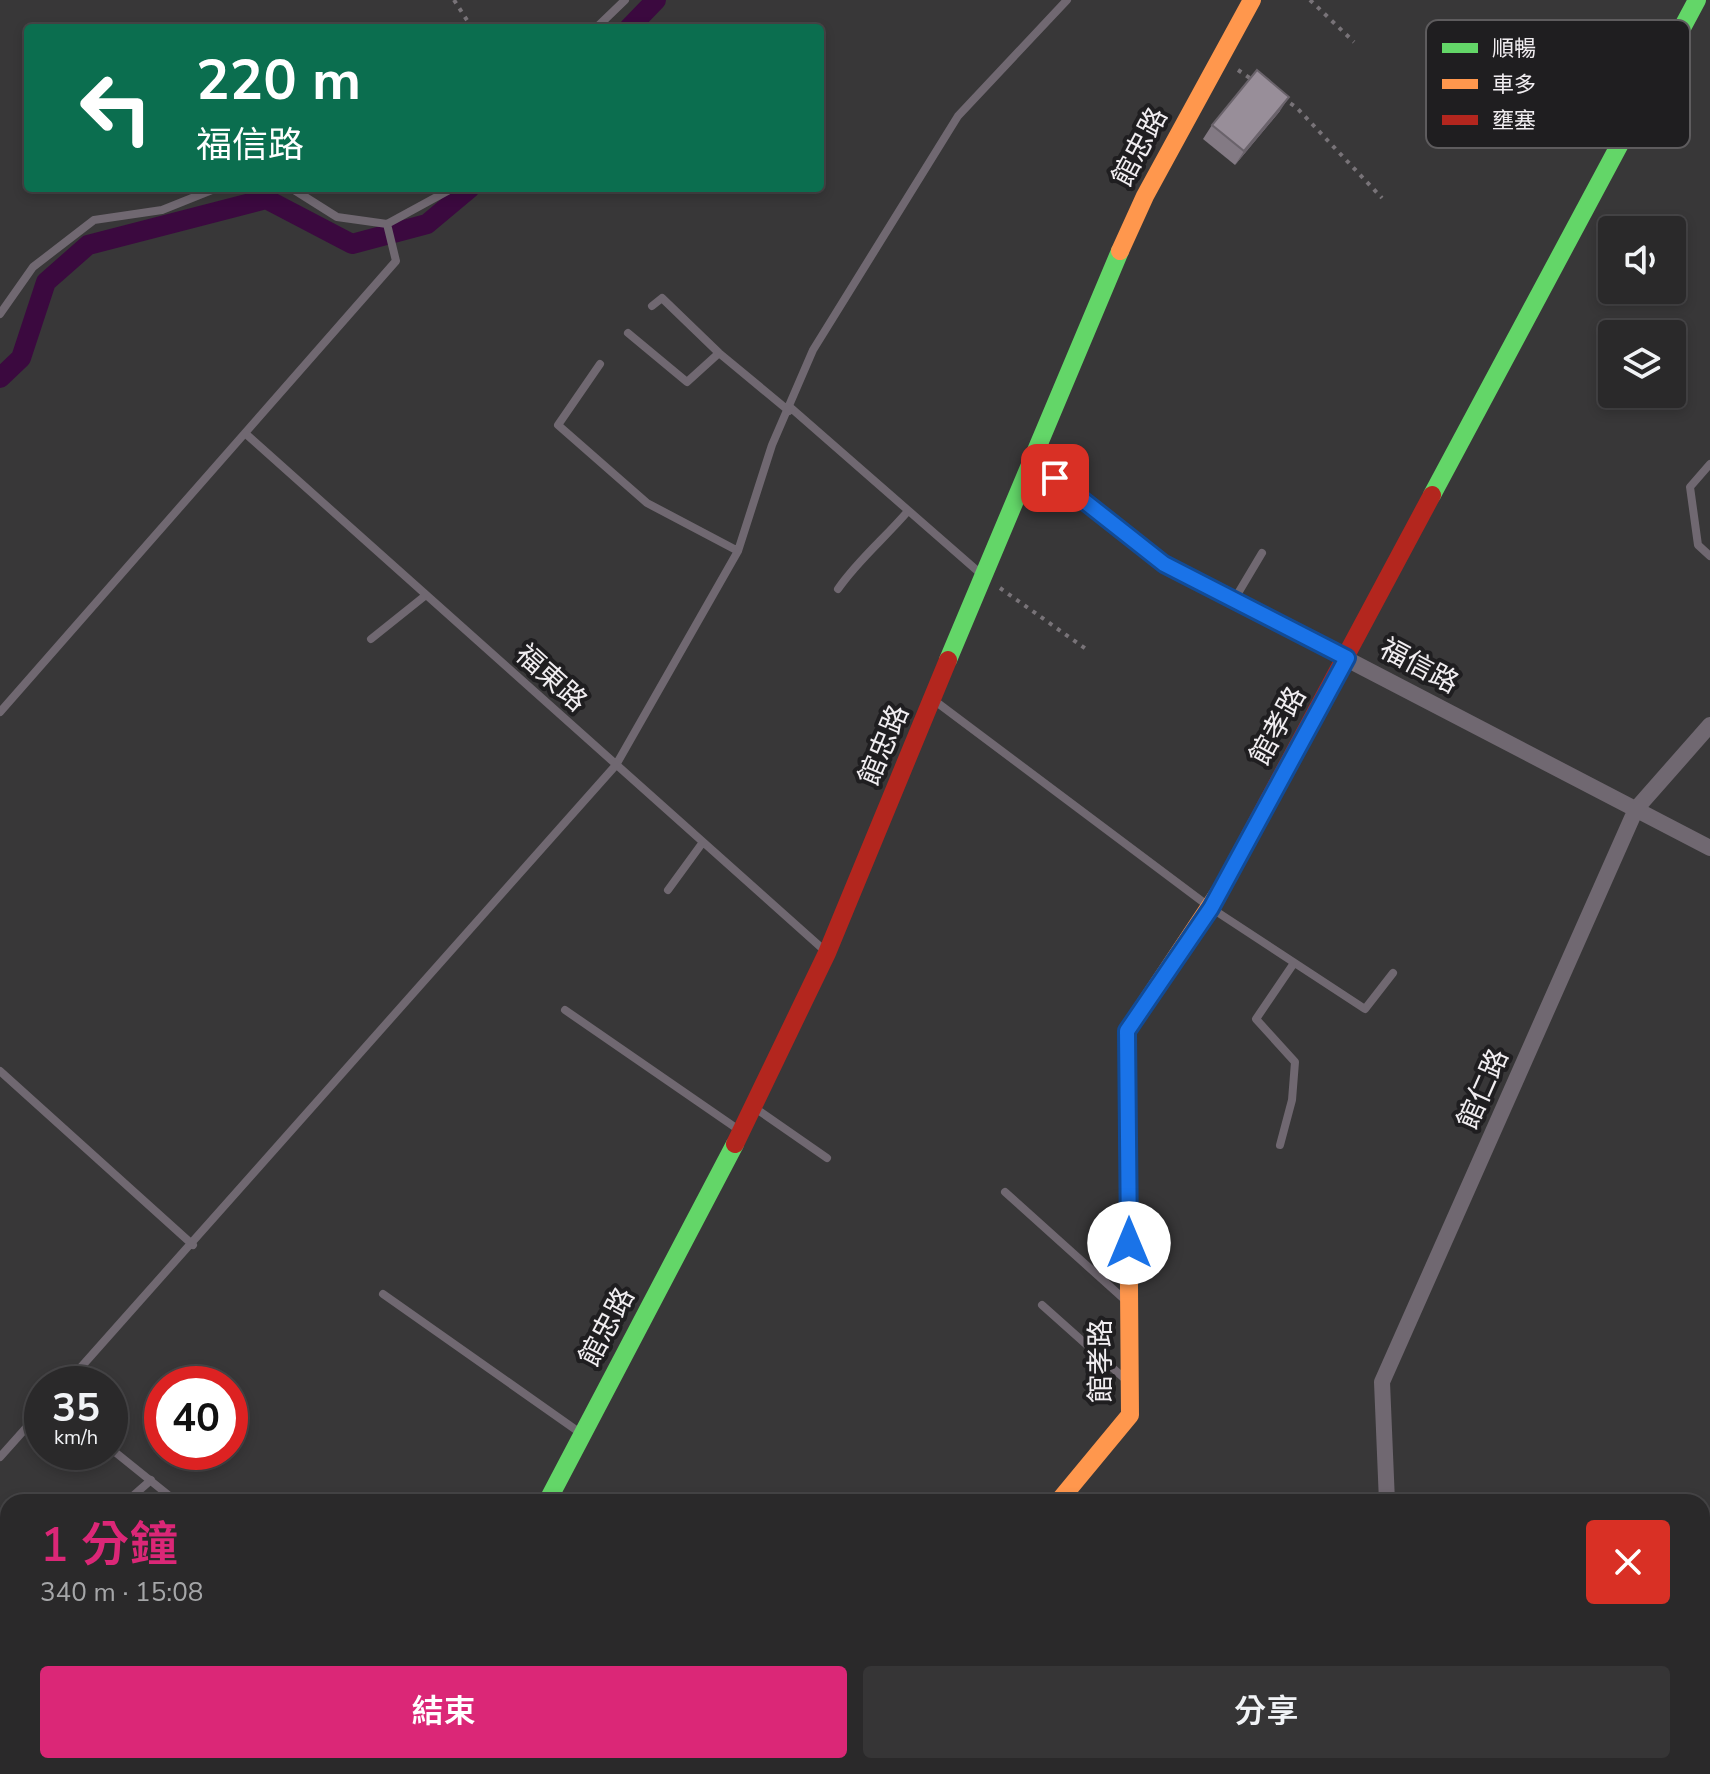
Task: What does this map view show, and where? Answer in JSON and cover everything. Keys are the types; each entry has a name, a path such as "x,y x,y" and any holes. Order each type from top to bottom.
{"main road":[{"name":"館忠路","path":"551,1494 754,1107 827,953 1033,461 1094,307 1145,196 1252,0"},
{"name":"館孝路","path":"1686,20 1697,0"},
{"name":"館孝路","path":"1065,1494 1130,1415 1127,1031 1211,908 1618,148"}],"street":[{"name":"福信路","path":"1033,461 1164,564 1710,848"},
{"name":"館仁路","path":"1387,1494 1382,1382 1636,809 1710,725"}],"lane":[{"path":"600,24 625,0"},
{"path":"82,1366 616,765 738,551 772,445 790,410 813,350 958,116 1067,0"},
{"path":"0,314 33,267 94,220 162,210 207,192"},
{"path":"297,192 337,217 387,224 446,192"},
{"path":"0,712 396,261 387,224"},
{"path":"652,306 662,298 719,353 985,577"},
{"path":"628,333 687,382 719,353"},
{"path":"600,364 558,425 647,503 738,551"},
{"name":"福東路","path":"246,434 827,953"},
{"path":"1710,464 1690,487 1698,545 1710,556"},
{"path":"838,589 855,564 880,544 908,511"},
{"path":"1234,600 1262,553"},
{"path":"371,639 426,595"},
{"path":"933,700 1211,908 1365,1009 1393,973"},
{"path":"668,890 703,842"},
{"path":"1280,1145 1292,1100 1295,1062 1256,1019 1294,963"},
{"path":"565,1010 741,1132"},
{"path":"0,1071 193,1245"},
{"path":"754,1107 827,1158"},
{"path":"1005,1192 1129,1304"},
{"path":"383,1294 583,1434"},
{"path":"1042,1305 1130,1383"},
{"path":"0,1457 24,1430"},
{"path":"128,1462 168,1494"},
{"path":"135,1494 151,1480"}],"path":[{"path":"454,0 469,24"},
{"path":"1310,0 1354,42"},
{"path":"1220,58 1258,83"},
{"path":"1270,91 1296,107 1382,198"},
{"path":"985,577 1086,649"}],"building":[{"path":"1257,70 1289,97 1244,151 1212,125"}],"waterway":[{"path":"633,24 656,0"},
{"path":"0,378 21,358 46,282 88,245 266,199 352,244 427,224 465,192"}],"traffic: fast":[{"path":"1686,20 1697,0"},
{"path":"1432,495 1618,148"},
{"path":"948,660 1120,251"},
{"path":"551,1494 735,1144"}],"traffic: slow":[{"path":"1120,251 1145,196 1252,0"},
{"path":"1065,1494 1130,1415 1127,1031 1220,891"}],"traffic: jam":[{"path":"1220,891 1432,495"},
{"path":"735,1144 827,953 948,660"}],"route":[{"path":"1055,478 1164,564 1347,658 1211,908 1127,1031 1129,1243"}]}
